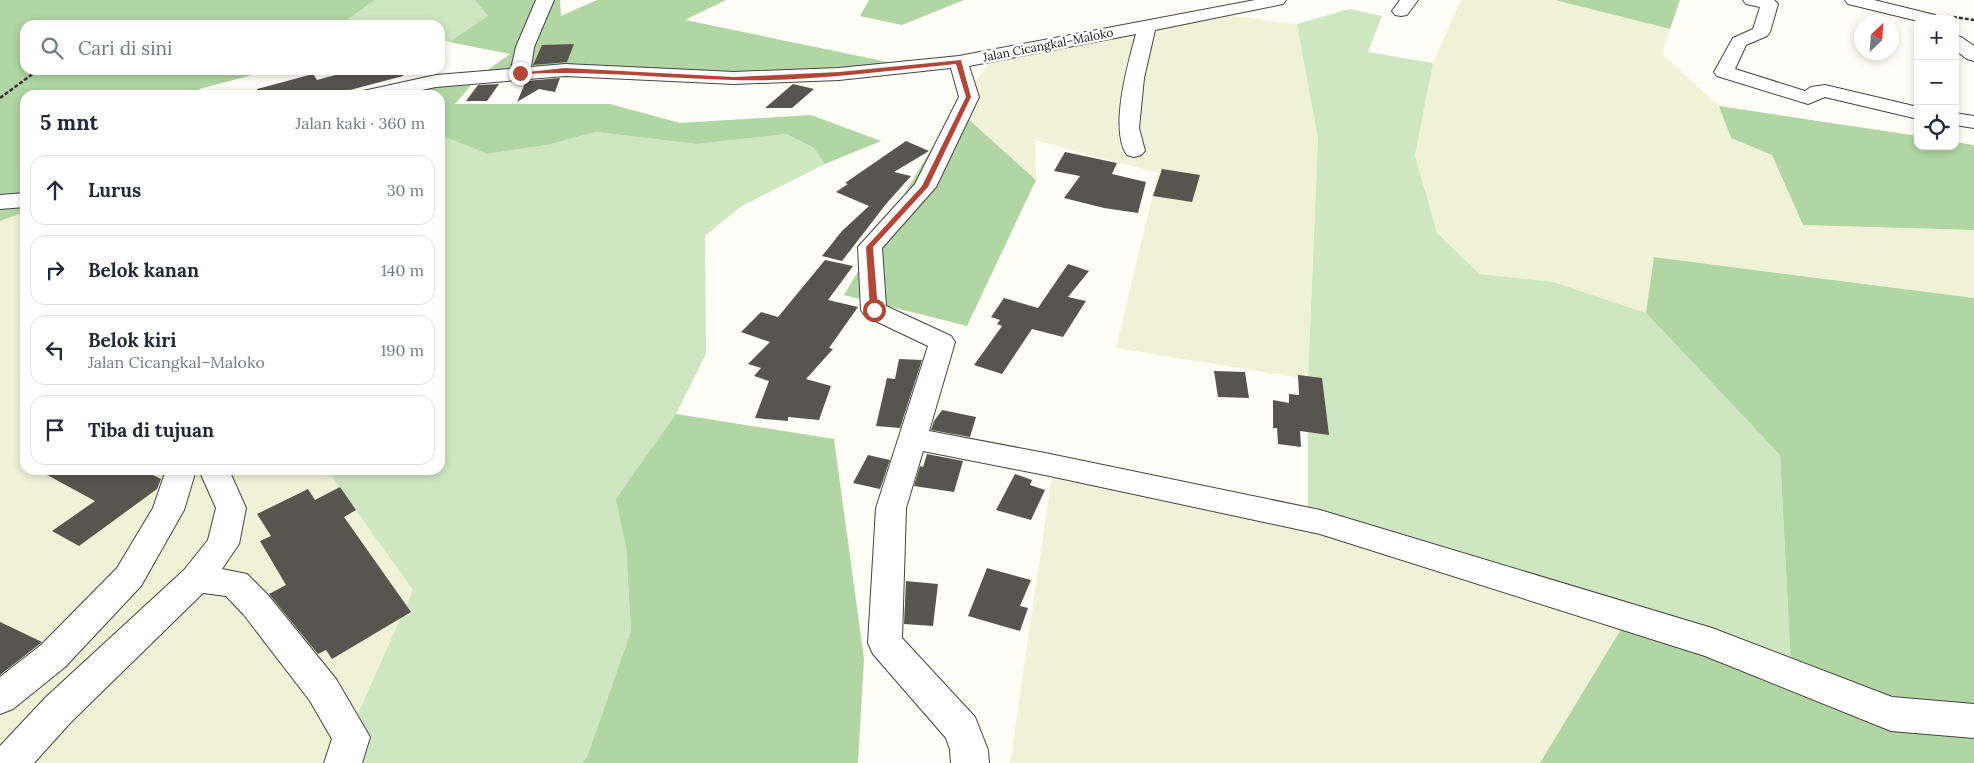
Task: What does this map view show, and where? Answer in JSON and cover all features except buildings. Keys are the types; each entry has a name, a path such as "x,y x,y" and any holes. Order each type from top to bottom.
{"street":[{"path":"520,73 525,47 545,0"},
{"name":"Jalan Cicangkal–Maloko","path":"389,90 436,80 565,70 600,70 734,78 839,74 959,62 1277,0"},
{"path":"1752,0 1769,4 1761,32 1739,42 1724,72 1808,98 1817,91 1830,92 1914,112"},
{"path":"1854,0 1914,15"},
{"path":"1917,0 1927,15"},
{"path":"1134,151 1129,128 1134,78 1147,26"},
{"path":"1959,44 1974,55"},
{"path":"959,62 968,97 925,187 870,247 874,310 942,342 914,439 891,508 885,643 962,729 969,750 970,763"},
{"path":"392,75 400,87"},
{"path":"1959,120 1974,122"},
{"path":"0,202 20,200"},
{"path":"914,439 1045,464 1320,522 1712,644 1891,714 1974,721"},
{"path":"0,698 53,656 129,577 168,510 179,475"},
{"path":"9,763 59,709 196,579 223,544 231,508 216,475"},
{"path":"196,579 235,584 256,605 323,690 352,737 343,763"},
{"path":"53,656 59,709"}],"path":[{"path":"0,98 31,75"}],"green space":[{"path":"0,0 375,0 347,20 20,20 20,75 252,75 199,90 20,90 20,214 0,221"},
{"path":"375,0 475,0 489,16 449,42 445,41 445,20 347,20"},
{"path":"475,0 560,0 561,16 597,0 726,0 685,20 907,66 736,77 596,68 478,77 510,54 449,42 488,16"},
{"path":"869,0 964,0 902,25 860,16"},
{"path":"1461,0 1555,0 1670,29 1662,54 1719,106 1731,138 1772,155 1803,225 1974,230 1974,298 1655,257 1646,313 1554,282 1480,274 1437,233 1415,155 1433,63"},
{"path":"1555,0 1680,0 1670,29"},
{"path":"1349,9 1382,16 1368,52 1433,63 1415,155 1437,233 1480,274 1554,282 1646,313 1780,455 1791,666 1308,520 1308,379 1318,139 1297,24"},
{"path":"1217,14 1297,24 1318,139 1308,379 1116,348 1158,173 1035,140 1036,180 956,108 996,53"},
{"path":"478,77 455,104 610,104 680,123 811,115 881,141 825,164 814,148 786,134 697,144 596,132 547,145 487,154 445,137 445,90 412,90 413,85"},
{"path":"1719,106 1914,135 1914,150 1959,150 1959,143 1974,145 1974,230 1803,225 1772,155 1731,138"},
{"path":"956,108 1036,180 967,326 844,295"},
{"path":"596,132 697,144 786,134 814,148 825,164 740,207 705,236 706,354 676,414 617,499 626,548 631,631 587,757 582,763 336,763 413,590 331,475 445,475 445,137 487,154 547,145"},
{"path":"20,214 20,475 331,475 413,590 336,763 0,763 0,221"},
{"path":"1654,257 1974,298 1974,763 1540,763 1629,616 1791,666 1780,455 1646,313"},
{"path":"676,414 834,439 864,659 858,763 582,763 587,757 631,631 626,548 616,499"},
{"path":"1053,468 1308,520 1629,616 1540,763 1010,763"}],"route":[{"path":"520,73 600,70 734,78 839,74 959,62 968,97 925,187 870,247 874,310"}]}
